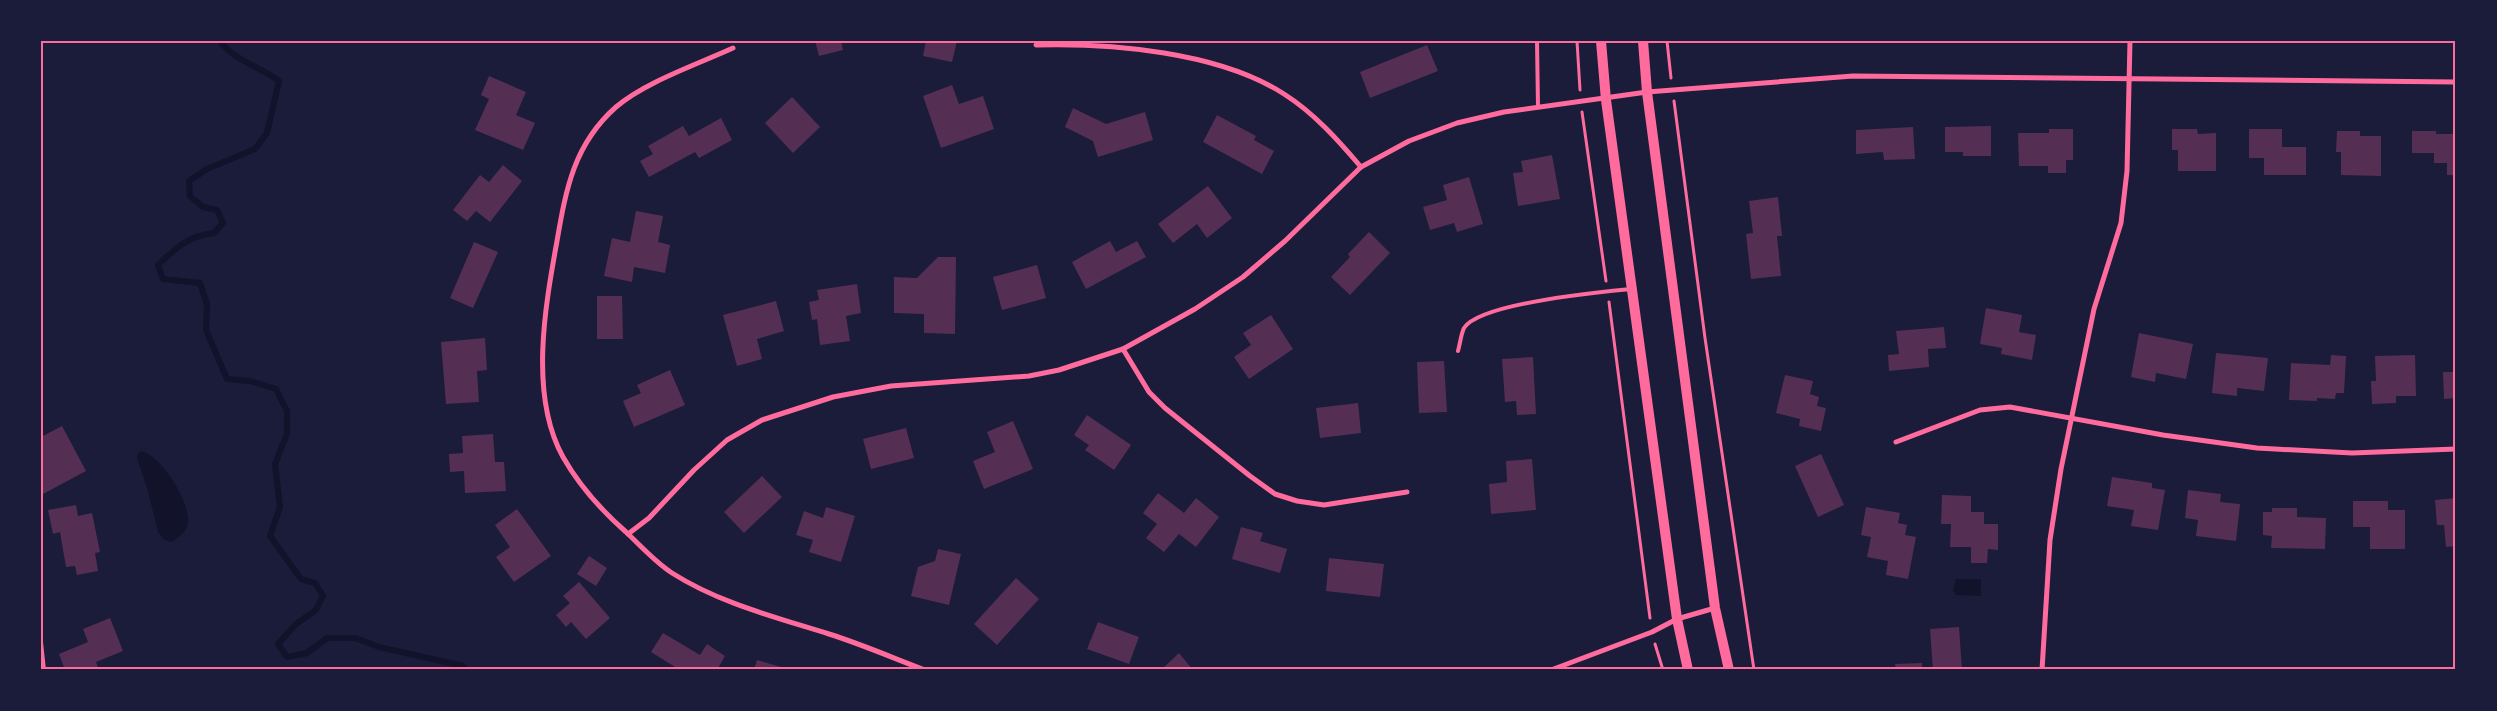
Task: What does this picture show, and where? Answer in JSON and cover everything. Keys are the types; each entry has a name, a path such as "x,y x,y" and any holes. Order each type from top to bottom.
{"main road":[{"path":"1601,41 1606,100 1631,289 1677,619 1688,670"},
{"path":"1644,41 1647,92 1716,608 1729,670"}],"street":[{"path":"2042,670 2050,540 2094,309 2121,223 2127,171 2130,41"},
{"path":"1036,45 1078,44 1137,50 1220,66 1252,76 1284,94 1310,113 1361,167"},
{"path":"733,48 643,90 616,107 595,130 579,155 568,183 547,300 543,344 544,389 551,422 562,455 582,487 605,513 671,572 706,592 737,605 838,637 926,670"},
{"path":"628,534 649,518 694,470 727,440 762,420 833,397 891,386 955,379 1029,376 1059,370 1122,349 1195,309 1243,277 1285,241 1361,167 1409,141 1458,123 1538,107 1581,101 1606,100 1647,92 1853,76 2456,82"},
{"path":"1122,349 1149,392 1165,408 1275,494 1297,501 1324,505 1406,492"},
{"path":"1896,442 1980,410 2010,407 2163,435 2257,448 2352,453 2456,449"},
{"path":"1551,670 1652,632 1677,619 1716,608"}],"lane":[{"path":"1537,41 1538,107"},
{"path":"1458,351 1464,328 1479,316 1520,304 1631,289"},
{"path":"41,642 44,670"}],"path":[{"path":"1577,41 1581,101 1652,632 1663,670"},
{"path":"1667,41 1704,338 1754,670"}],"shaded area":[{"path":"140,451 148,454 165,470 173,480 184,503 188,522 186,529 171,542 163,539 158,532 138,461 137,456"},
{"path":"1956,579 1981,579 1981,596 1956,595 1953,590"}],"building":[{"path":"815,41 841,41 843,50 819,56"},
{"path":"926,41 957,41 952,62 923,56"},
{"path":"1427,45 1438,71 1370,98 1360,72"},
{"path":"489,76 526,92 516,115 535,123 523,150 475,130 489,99 481,95"},
{"path":"952,85 959,104 983,96 994,129 941,148 923,96"},
{"path":"792,97 820,127 793,153 765,123"},
{"path":"1073,108 1106,124 1145,112 1153,140 1098,157 1093,141 1065,127"},
{"path":"1217,115 1256,136 1254,140 1274,151 1262,174 1203,142"},
{"path":"721,118 732,140 699,158 695,152 649,177 640,161 653,154 648,146 683,126 689,136"},
{"path":"1991,126 1991,156 1963,156 1963,152 1945,152 1945,127"},
{"path":"1913,127 1915,159 1884,160 1883,152 1856,154 1856,130"},
{"path":"2049,129 2073,129 2073,160 2066,160 2066,173 2048,173 2048,166 2019,166 2018,133 2049,133"},
{"path":"2172,129 2197,129 2198,134 2216,133 2216,171 2178,171 2178,150 2172,150"},
{"path":"2249,129 2282,129 2282,147 2306,147 2306,175 2264,175 2264,158 2249,158"},
{"path":"2337,131 2360,131 2360,136 2381,136 2381,176 2341,175 2341,152 2336,152"},
{"path":"2412,131 2436,131 2436,134 2456,134 2456,175 2447,175 2447,163 2434,163 2434,153 2412,153"},
{"path":"1552,155 1560,199 1518,206 1513,173 1523,172 1521,161"},
{"path":"503,165 522,181 490,222 476,211 467,221 453,210 480,175 489,182"},
{"path":"1469,177 1483,224 1457,232 1454,223 1430,230 1423,207 1447,200 1443,185"},
{"path":"1208,186 1232,218 1207,238 1197,224 1173,243 1158,224"},
{"path":"1778,197 1782,236 1777,236 1781,276 1751,279 1746,234 1753,233 1749,201"},
{"path":"636,211 663,216 658,242 670,245 665,273 634,267 632,282 604,276 612,238 630,242"},
{"path":"1369,232 1390,253 1350,295 1331,277 1350,257 1348,254"},
{"path":"1110,241 1116,252 1137,241 1146,257 1086,289 1072,262"},
{"path":"474,242 498,252 473,308 450,298"},
{"path":"938,257 956,257 955,334 924,333 924,314 894,313 894,277 917,278"},
{"path":"1037,265 1046,298 1002,310 993,277"},
{"path":"857,284 861,313 846,316 850,341 820,345 817,319 812,320 809,302 819,300 817,290"},
{"path":"597,296 622,296 623,339 597,339"},
{"path":"776,301 784,331 757,339 762,359 737,366 723,315"},
{"path":"1986,308 2022,315 2019,332 2036,335 2032,360 2001,354 2002,348 1980,344"},
{"path":"1271,315 1293,349 1249,379 1234,357 1251,345 1243,333"},
{"path":"1944,327 1946,348 1928,349 1929,367 1889,371 1888,355 1899,354 1896,331"},
{"path":"2139,333 2193,344 2186,379 2156,373 2155,382 2131,377"},
{"path":"485,338 487,370 477,371 479,402 446,404 441,342"},
{"path":"2216,353 2268,358 2264,391 2237,388 2237,396 2212,393"},
{"path":"2331,355 2346,356 2344,393 2336,393 2335,399 2317,398 2317,401 2289,400 2291,363 2330,365"},
{"path":"2415,355 2416,396 2396,396 2396,403 2372,404 2371,381 2376,381 2375,356"},
{"path":"1533,357 1536,414 1517,415 1516,401 1505,402 1502,359"},
{"path":"1444,361 1447,412 1419,413 1417,362"},
{"path":"670,370 685,405 634,427 623,401 641,393 637,385"},
{"path":"2443,372 2456,372 2456,398 2444,399"},
{"path":"1785,375 1813,381 1810,394 1819,397 1817,406 1826,408 1821,431 1799,426 1800,419 1776,413"},
{"path":"1358,403 1361,433 1320,438 1316,408"},
{"path":"1087,415 1131,445 1114,470 1085,450 1089,445 1074,435"},
{"path":"1013,421 1033,469 984,489 973,461 995,452 987,432"},
{"path":"62,426 86,471 43,494 41,437"},
{"path":"906,428 914,458 871,469 863,439"},
{"path":"493,434 495,462 504,462 506,491 465,493 464,471 450,472 449,454 463,453 462,436"},
{"path":"1821,454 1844,505 1818,517 1795,466"},
{"path":"1532,459 1536,510 1491,514 1489,484 1507,482 1506,461"},
{"path":"762,476 782,497 744,533 724,512"},
{"path":"2112,477 2152,483 2152,488 2165,490 2158,530 2131,526 2134,510 2107,506"},
{"path":"2188,490 2221,494 2220,502 2240,504 2236,541 2196,536 2198,520 2185,518"},
{"path":"1158,493 1184,513 1196,498 1219,517 1196,547 1179,534 1164,552 1146,538 1157,524 1143,513"},
{"path":"1942,495 1971,496 1971,512 1984,512 1984,524 1998,524 1998,550 1988,549 1987,563 1971,563 1971,547 1950,547 1951,524 1941,524"},
{"path":"2456,498 2456,546 2446,547 2444,525 2437,525 2435,500"},
{"path":"2353,501 2388,501 2388,510 2405,510 2405,549 2370,549 2370,527 2353,527"},
{"path":"76,505 78,516 92,513 100,552 95,553 98,571 77,575 75,566 66,567 60,532 53,534 48,510"},
{"path":"826,507 855,516 841,562 809,552 813,540 796,535 804,511 823,518"},
{"path":"1866,507 1900,513 1898,523 1907,525 1905,535 1916,537 1908,579 1886,575 1888,561 1867,557 1871,537 1861,535"},
{"path":"2272,508 2297,508 2297,517 2326,518 2325,549 2271,548 2272,536 2263,535 2263,512 2272,512"},
{"path":"517,509 551,556 514,582 496,557 510,547 495,525"},
{"path":"1241,527 1263,533 1260,541 1287,549 1280,573 1232,559"},
{"path":"938,549 961,554 949,605 911,596 918,567 935,561"},
{"path":"589,556 607,568 596,586 577,574"},
{"path":"1329,558 1384,564 1380,597 1326,591"},
{"path":"1016,578 1039,599 997,645 974,624"},
{"path":"579,582 610,618 586,639 571,622 566,627 556,615 570,603 563,596"},
{"path":"110,618 123,651 96,662 99,670 65,670 59,654 88,642 83,629"},
{"path":"1098,622 1139,637 1129,664 1087,649"},
{"path":"1959,627 1962,670 1933,670 1930,629"},
{"path":"663,633 700,655 707,644 725,656 717,670 695,670 691,667 689,670 680,670 651,652"},
{"path":"1179,653 1193,670 1161,670"},
{"path":"757,660 788,669 754,670"},
{"path":"1922,663 1922,670 1896,670 1895,664"}],"waterway":[{"path":"220,41 232,53 279,81 267,133 255,149 207,169 189,181 190,196 203,207 217,210 223,223 214,233 205,234 183,243 158,265 163,279 200,283 207,304 206,330 227,379 250,381 276,389 287,411 287,434 275,464 280,507 270,536 301,579 315,583 323,596 316,610 296,624 278,644 287,657 307,653 327,638 355,638 379,647 463,666 466,670"}]}
